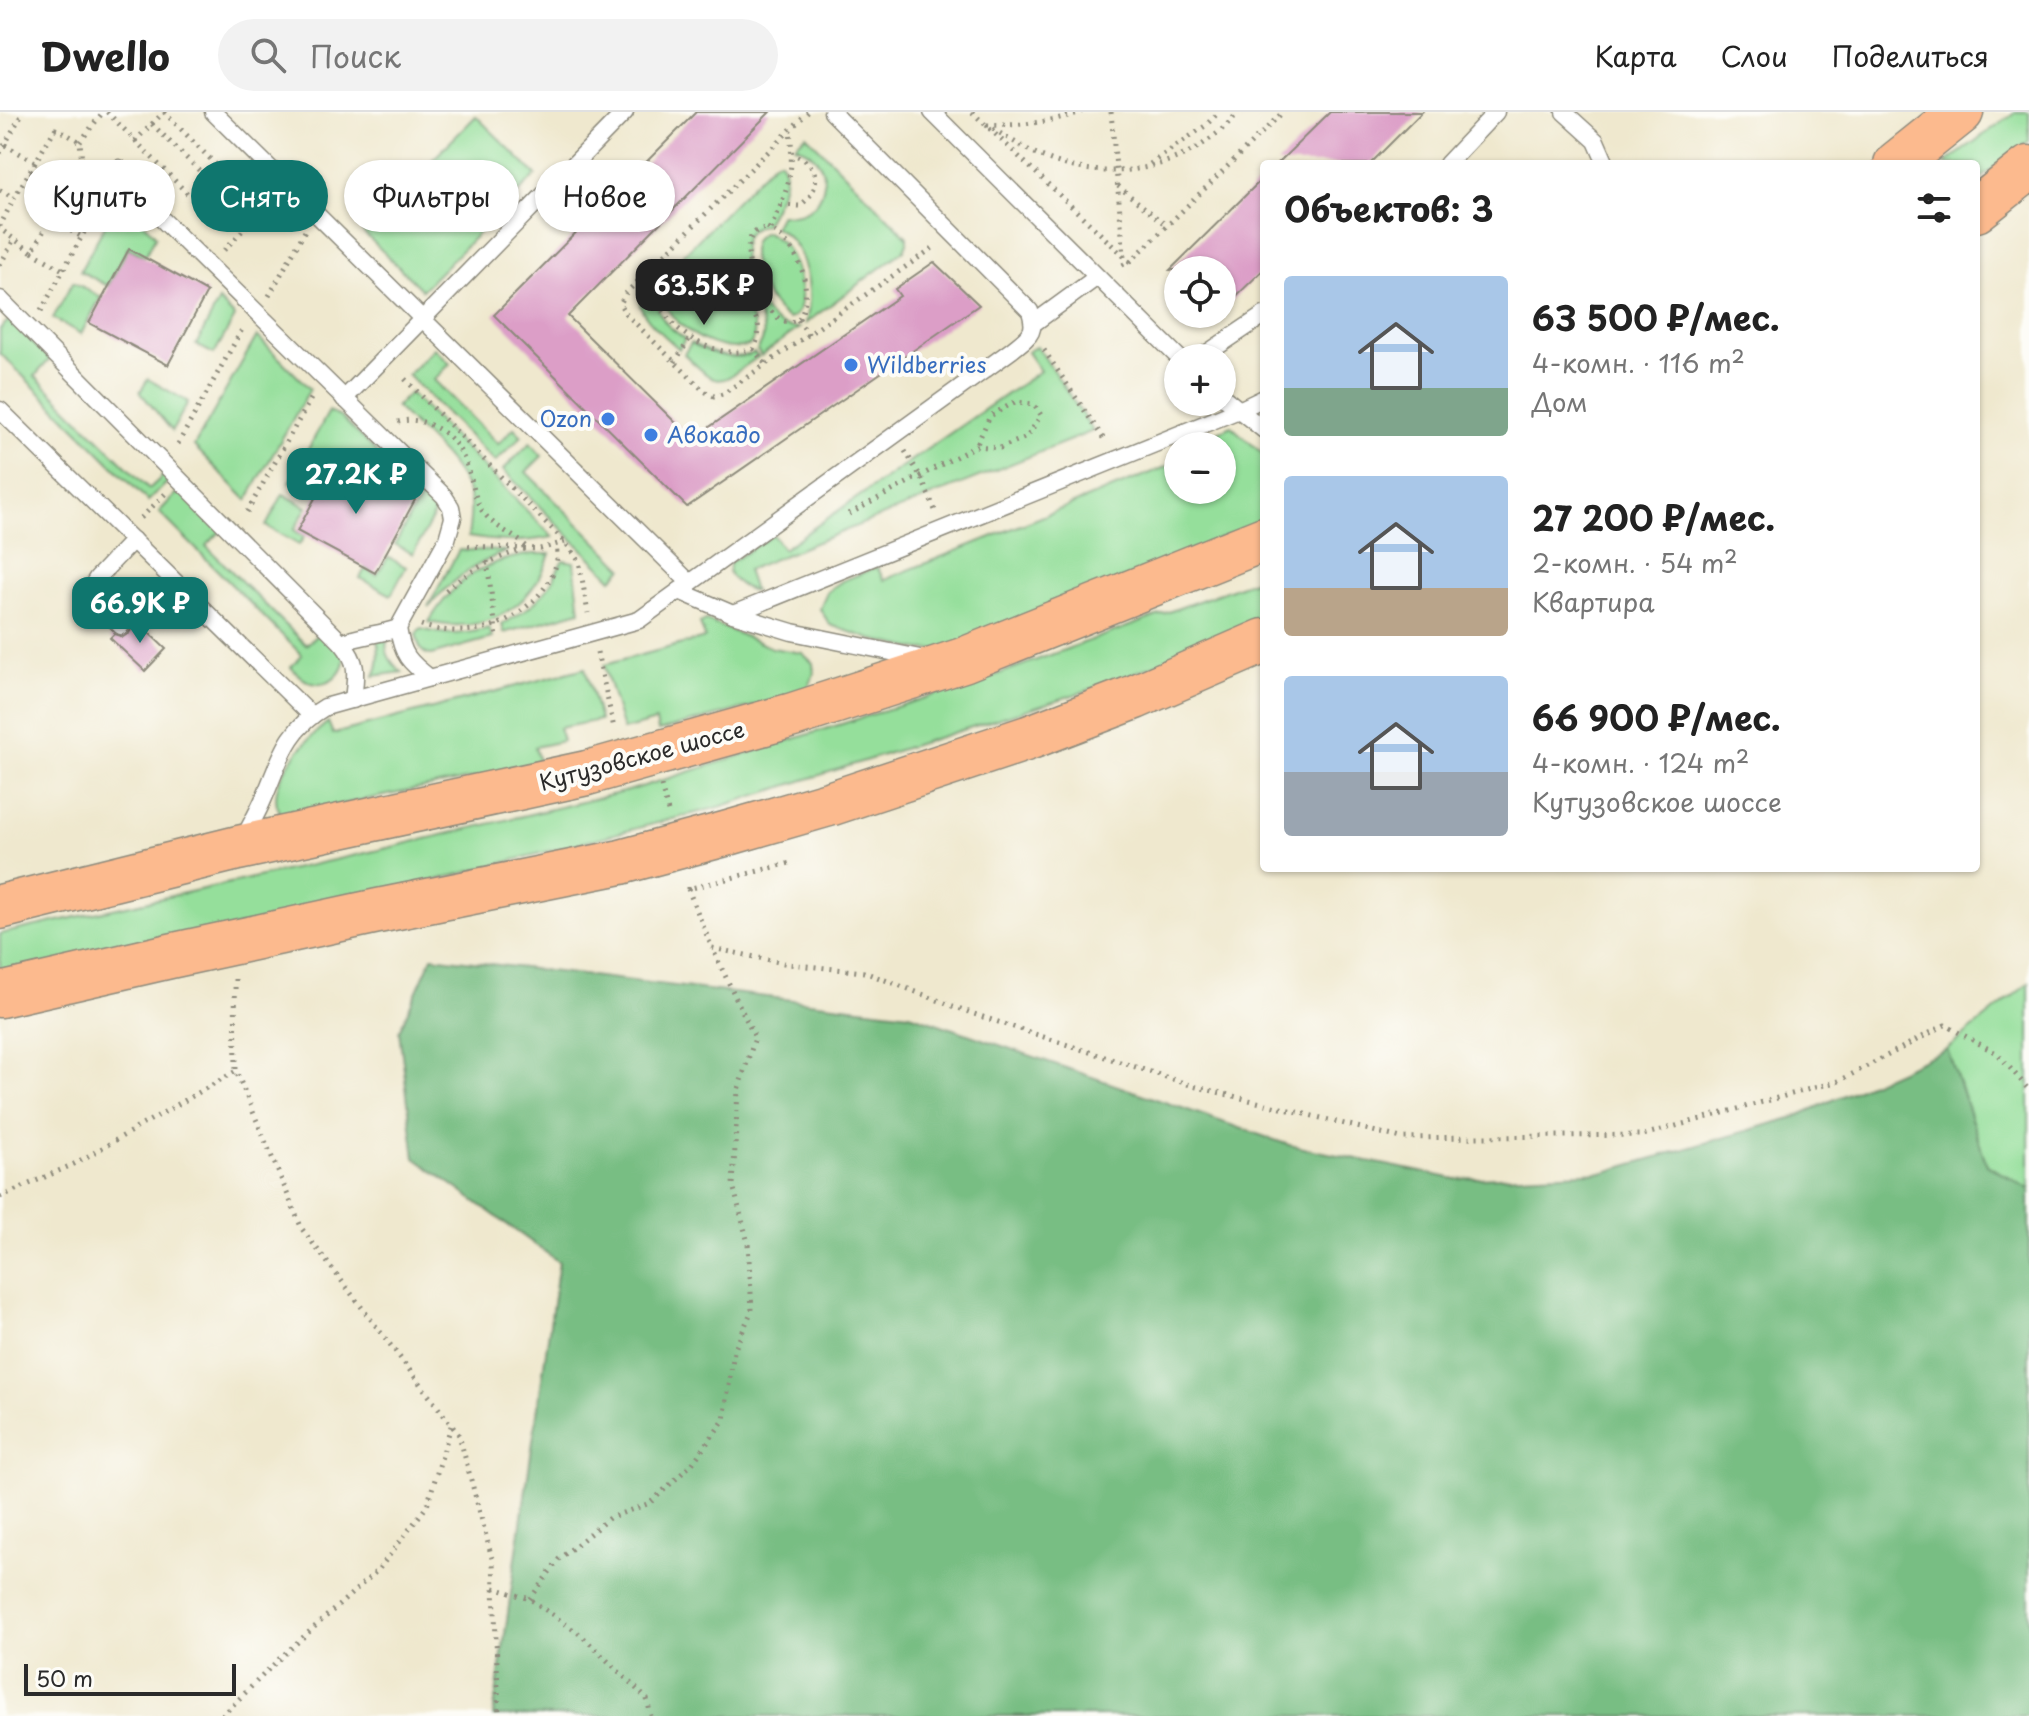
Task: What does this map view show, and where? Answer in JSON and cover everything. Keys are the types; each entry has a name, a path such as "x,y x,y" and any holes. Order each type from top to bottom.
{"main road":[{"path":"1901,160 1961,112"},
{"path":"1980,207 2029,168"},
{"name":"Кутузовское шоссе","path":"0,907 238,848 587,773 793,715 963,660 1260,541"},
{"path":"0,995 229,943 621,862 748,827 861,794 1028,738 1135,697 1260,643"}],"lane":[{"path":"213,112 685,587 733,614 792,632 923,659 963,660"},
{"path":"344,399 625,112"},
{"path":"832,112 1030,311 1031,330"},
{"path":"932,112 1165,344"},
{"path":"1451,160 1496,112"},
{"path":"1564,112 1596,141 1604,160"},
{"path":"175,232 210,266 253,316 344,399 444,496 451,507 453,518 447,539 398,628 401,647 410,664 430,678"},
{"path":"238,848 263,799 283,749 311,715 325,707 639,620 895,435 1097,277"},
{"path":"0,299 342,643 353,657 356,675 353,700"},
{"path":"1221,344 1260,318"},
{"path":"733,614 1260,400"},
{"path":"1236,408 1260,427"},
{"path":"0,410 311,715"},
{"path":"121,626 94,600 90,589 130,537"},
{"path":"342,643 398,628"}],"path":[{"path":"0,153 23,112"},
{"path":"82,160 80,142 105,112 191,195"},
{"path":"135,141 164,112 211,160"},
{"path":"808,112 626,293 620,304 626,314 704,391 714,396 723,394 927,253 951,232"},
{"path":"972,112 1130,262"},
{"path":"986,125 1018,126 1082,112"},
{"path":"1111,112 1124,257"},
{"path":"1144,168 1205,126 1216,112"},
{"path":"986,125 1046,158 1078,168 1116,171 1144,168 1176,158 1205,142 1238,112"},
{"path":"1097,277 1130,262 1283,112"},
{"path":"152,124 191,166"},
{"path":"36,160 55,129 80,142"},
{"path":"770,229 781,205 792,164 790,130"},
{"path":"5,145 31,160"},
{"path":"781,205 799,206 812,194 816,185 813,168 801,156 792,154"},
{"path":"24,181 0,226 32,252 63,270"},
{"path":"1117,185 1167,226"},
{"path":"0,190 14,198"},
{"path":"770,229 777,233 790,247 802,271 804,311 798,320 788,323 778,318 764,302 753,279 748,254 749,239 757,230 770,229"},
{"path":"32,252 43,232"},
{"path":"73,232 82,237"},
{"path":"31,330 85,232"},
{"path":"210,266 241,232"},
{"path":"178,444 305,232"},
{"path":"0,265 14,239"},
{"path":"684,273 707,277 730,288 752,309 760,331 753,349 732,354 713,350 690,338 668,320 660,301 663,282 684,273"},
{"path":"798,320 809,335"},
{"path":"1031,330 1117,458"},
{"path":"675,362 690,338"},
{"path":"753,349 766,365"},
{"path":"405,379 565,542 579,561 588,614"},
{"path":"247,512 317,387"},
{"path":"849,514 976,446 1000,448 1027,437 1041,415 1034,404 1015,402 990,416 976,446"},
{"path":"377,431 402,420 421,421 440,429 454,441 464,457 479,506 490,522 528,548"},
{"path":"895,435 921,477 943,529"},
{"path":"130,537 179,479"},
{"path":"460,546 540,549 565,542"},
{"path":"425,618 420,625 435,630 460,631 495,625 527,605 542,591 554,572 556,546"},
{"path":"442,594 487,561 528,548"},
{"path":"487,561 497,639"},
{"path":"592,633 617,738"},
{"path":"659,781 670,820"},
{"path":"688,889 790,863"},
{"path":"530,1599 559,1559 609,1518 650,1503 692,1464 724,1420 734,1351 752,1310 748,1243 733,1185 738,1090 755,1038 712,948 685,875"},
{"path":"712,948 788,964 864,972 974,1014 1193,1086 1401,1138 1643,1135 1839,1081 1945,1025 1998,1054 2029,1090"},
{"path":"235,979 236,1071 302,1229 459,1435 493,1562 499,1716"},
{"path":"0,1197 74,1164 236,1071"},
{"path":"222,1716 280,1658 379,1569 427,1506 451,1425"},
{"path":"494,1588 530,1599 581,1635 647,1699 651,1716"}],"green space":[{"path":"2015,112 2029,112 2029,141 1980,179 1980,160 1949,160"},
{"path":"476,116 535,176 519,192 519,160 432,160"},
{"path":"806,135 907,237 907,243 904,250 806,323 808,283 801,256 785,234 774,227 781,214 797,214 810,209 823,188 824,176 819,163 810,153 795,146"},
{"path":"779,160 785,174 781,191 765,224 746,235 744,258 755,294 768,314 781,325 799,328 761,356 757,350 764,334 759,316 739,289 707,272 674,270 661,281 656,297 666,323 685,339 679,349 647,318 640,304 641,298"},
{"path":"101,232 152,232 156,236 145,256 128,248 108,286 80,271"},
{"path":"363,232 479,232 422,290"},
{"path":"766,232 787,249 798,276 800,307 789,319 771,302 756,274 752,247 757,238"},
{"path":"684,277 717,286 740,302 753,323 750,345 732,348 712,344 678,322 668,309 664,295 669,284"},
{"path":"73,282 101,297 81,334 53,318"},
{"path":"219,301 235,317 214,354 196,345"},
{"path":"10,319 50,359 35,376 149,489 165,474 171,479 148,501 0,353 0,329"},
{"path":"257,336 310,389 247,500 194,446"},
{"path":"691,343 722,356 754,353 758,357 720,380 706,374 684,354"},
{"path":"1037,346 1093,431 747,570 754,591 736,582 728,572 731,562 773,535 783,549 1040,371 1027,352"},
{"path":"434,348 450,364 434,380 498,444 514,428 522,436 495,462 408,375"},
{"path":"148,379 188,402 172,431 140,392"},
{"path":"410,393 553,537 510,541 468,537 470,505 460,476 444,455 396,407"},
{"path":"329,411 342,418 377,453 367,471 336,455 313,495 290,482"},
{"path":"1231,426 1260,451 1260,522 952,649 921,650 870,639 830,625 820,609 827,592 842,581 877,567 884,580 1164,468 1164,504 1236,504 1236,432 1218,432"},
{"path":"530,443 542,456 526,472 623,568 612,579 503,470"},
{"path":"388,463 434,510 413,554 395,544 419,500 379,478"},
{"path":"181,489 222,530 206,546 306,645 322,630 339,646 344,661 335,678 317,684 296,673 291,667 302,655 159,512"},
{"path":"283,494 307,507 294,530 304,537 299,545 266,526"},
{"path":"459,550 507,551 464,574 428,607"},
{"path":"550,554 531,590 504,614 470,625 429,622 449,594 472,574 500,561"},
{"path":"388,557 406,567 391,595 360,578 365,569 377,575"},
{"path":"563,560 574,562 580,611 504,633 502,624 523,612 541,596"},
{"path":"1260,578 1260,624 1098,687 719,807 394,891 0,980 0,934 628,791 982,680"},
{"path":"706,620 772,648 802,653 813,663 814,673 807,692 658,731 656,721 623,730 604,665 705,638 700,623"},
{"path":"489,628 492,638 431,655 422,651 416,634 421,629 455,634"},
{"path":"377,639 387,641 390,658 402,672 374,676 379,658"},
{"path":"585,668 600,720 559,728 563,741 535,747 540,765 282,816 278,808 276,794 285,771 301,748 328,722 333,734"},
{"path":"432,957 910,1014 1289,1145 1455,1179 1605,1172 1795,1117 1947,1049 1987,1165 2029,1189 2029,1716 493,1716 559,1262 415,1158 399,1031"},
{"path":"2029,983 2029,1189 1987,1165 1947,1049"}],"building":[{"path":"696,112 770,112 675,208 675,160 648,160"},
{"path":"1330,112 1422,112 1374,160 1281,160"},
{"path":"1260,181 1260,273 1236,296 1236,256 1184,256"},
{"path":"577,232 651,232 568,316 692,439 900,296 895,289 934,262 979,305 687,507 494,315"},
{"path":"129,249 207,292 168,365 89,323"},
{"path":"337,458 415,500 375,573 297,531"},
{"path":"131,616 166,649 145,671 110,638 114,634 123,637 129,633"}],"place":[{"name":"Wildberries","path":"851,365"},
{"name":"Ozon","path":"608,419"},
{"name":"Авокадо","path":"651,435"}]}
